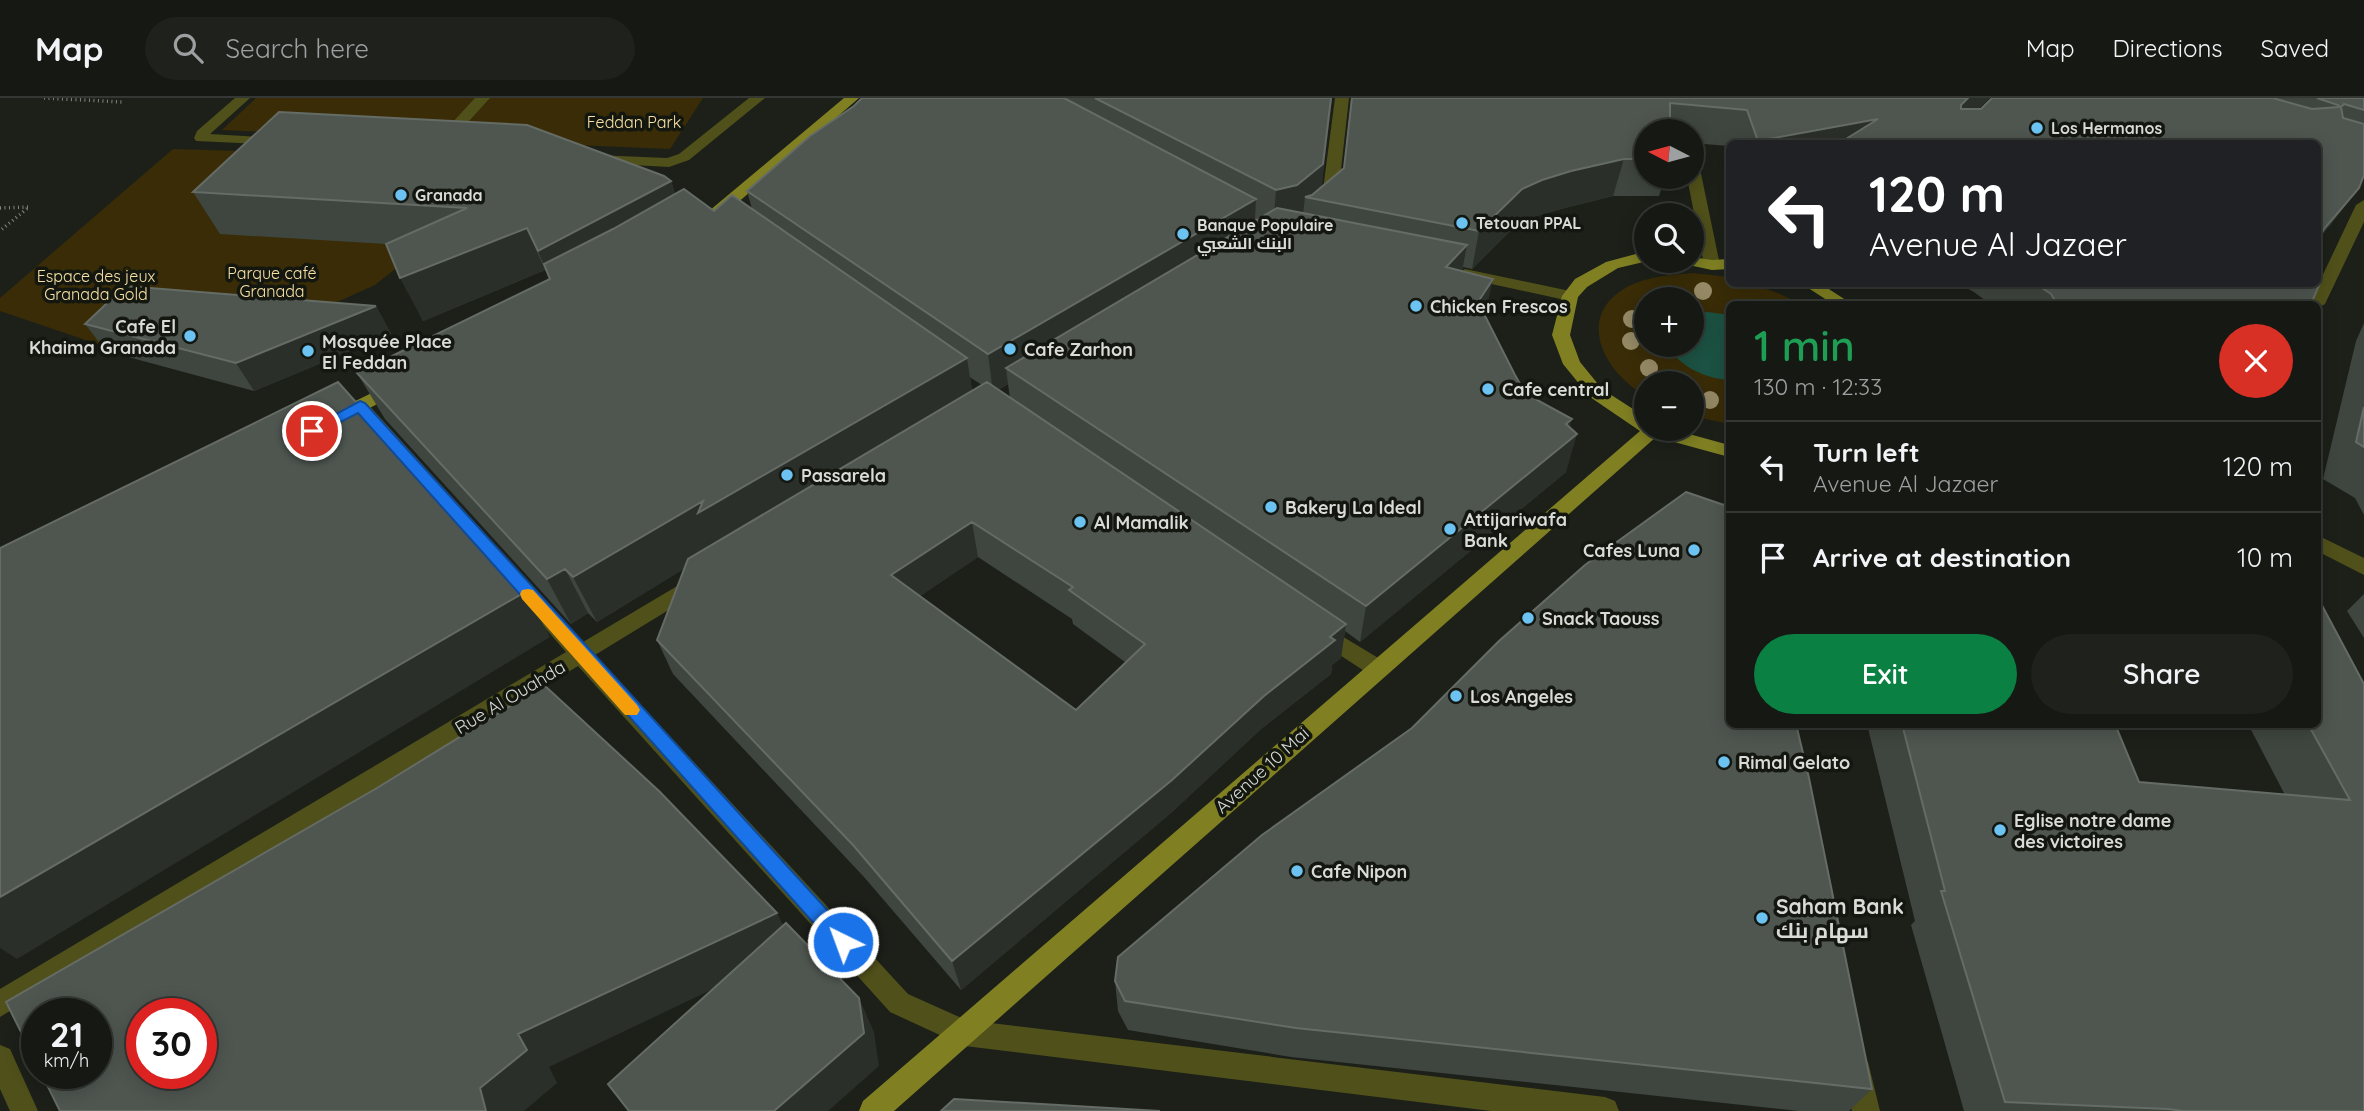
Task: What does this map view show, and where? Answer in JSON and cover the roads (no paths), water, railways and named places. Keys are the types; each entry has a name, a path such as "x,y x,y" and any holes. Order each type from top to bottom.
{"main road":[{"path":"698,224 726,216 852,98"},
{"path":"1634,259 1612,265 1581,283 1570,296 1561,335 1572,364 1596,393 1634,419"},
{"path":"1815,287 1839,301"},
{"path":"323,425 419,375"},
{"name":"Avenue 10 Mai","path":"873,1111 965,1033 1635,441"},
{"path":"1693,441 1726,450"}],"street":[{"path":"243,98 202,134 201,138 294,142"},
{"path":"438,148 483,98"},
{"path":"576,157 669,163 684,157 758,98"},
{"path":"1320,212 1329,205 1342,98"},
{"path":"1699,189 1720,264"},
{"path":"2318,301 2364,205"},
{"path":"1447,271 1570,296"},
{"path":"360,406 581,654 899,1003 965,1033 1605,1111"},
{"path":"2321,544 2364,567"},
{"name":"Rue Al Ouahda","path":"0,1004 710,576"},
{"path":"1302,618 1377,668"},
{"path":"1853,1044 1866,1111"},
{"path":"0,1058 24,1111"}],"place":[{"name":"Los Hermanos","path":"2037,128"},
{"name":"Granada","path":"401,195"},
{"name":"Tetouan PPAL","path":"1462,223"},
{"name":"Banque Populaire البنك الشعبي","path":"1183,234"},
{"name":"Chicken Frescos","path":"1416,306"},
{"name":"Cafe El Khaima Granada","path":"190,336"},
{"name":"Cafe Zarhon","path":"1010,349"},
{"name":"Mosquée Place El Feddan","path":"308,351"},
{"name":"Cafe central","path":"1488,389"},
{"name":"Passarela","path":"787,475"},
{"name":"Bakery La Ideal","path":"1271,507"},
{"name":"Al Mamalik","path":"1080,522"},
{"name":"Attijariwafa Bank","path":"1450,529"},
{"name":"Cafes Luna","path":"1694,550"},
{"name":"Snack Taouss","path":"1528,618"},
{"name":"Los Angeles","path":"1456,696"},
{"name":"Rimal Gelato","path":"1724,762"},
{"name":"Eglise notre dame des victoires","path":"2000,830"},
{"name":"Cafe Nipon","path":"1297,871"},
{"name":"Saham Bank سهام بنك","path":"1762,918"}],"park label":[{"name":"Feddan Park","path":"634,122"},
{"name":"Parque café Granada","path":"272,282"},
{"name":"Espace des jeux Granada Gold","path":"96,285"}]}
